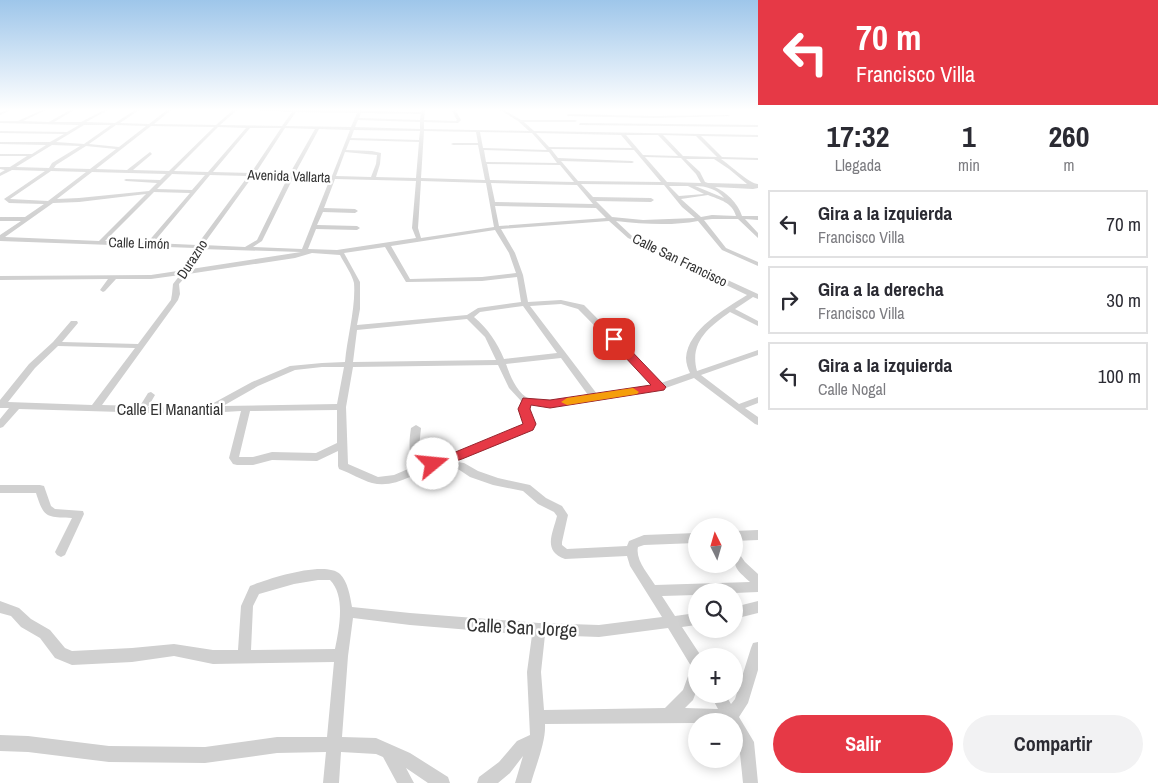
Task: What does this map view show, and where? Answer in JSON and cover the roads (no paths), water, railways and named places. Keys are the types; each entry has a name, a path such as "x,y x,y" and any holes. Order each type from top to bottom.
{"street":[{"path":"0,175 46,147"},
{"path":"81,147 7,199 9,201 50,202 152,191 194,192"},
{"path":"101,147 119,148"},
{"path":"101,242 196,147"},
{"path":"150,244 233,147"},
{"name":"Durazno","path":"95,408 138,346 174,300 176,284 187,271 200,245 271,147"},
{"path":"232,265 245,247 259,241 307,147"},
{"path":"1,280 151,277 294,256 309,250 314,227 346,147"},
{"path":"419,239 415,228 421,147"},
{"path":"477,147 636,149"},
{"path":"481,147 494,204 497,228 512,253 520,275 525,304 595,398"},
{"name":"Calle San Francisco","path":"547,147 598,206 630,237 755,296"},
{"path":"634,147 684,206 704,223 724,249 758,264"},
{"path":"672,147 700,174 704,185 722,192 739,217 758,236"},
{"path":"709,147 758,191"},
{"path":"0,238 119,148"},
{"path":"344,151 379,154 373,178"},
{"path":"129,171 150,153"},
{"path":"0,155 32,156"},
{"path":"641,156 758,159"},
{"path":"719,157 731,168"},
{"path":"484,163 632,162"},
{"name":"Avenida Vallarta","path":"0,168 212,172 334,178 488,182 664,183 758,186"},
{"path":"612,176 620,183"},
{"path":"126,180 160,182"},
{"path":"688,185 729,202"},
{"path":"679,198 710,195"},
{"path":"118,196 145,198"},
{"path":"592,199 651,200"},
{"path":"494,204 598,206"},
{"path":"321,210 355,211"},
{"path":"520,275 482,279 408,281 387,244 497,228 579,221 610,219 643,222 699,220 712,217 758,218"},
{"path":"0,219 26,219"},
{"path":"579,221 619,228"},
{"path":"314,227 357,228"},
{"name":"Calle Limón","path":"0,238 337,252 387,244"},
{"path":"259,241 263,248"},
{"path":"337,252 342,254 356,279 354,328 340,407 343,466 372,479 383,481 399,478 421,467 457,456 528,427 530,424 524,409 527,401"},
{"path":"103,290 114,278"},
{"path":"755,296 730,309 698,335 692,344 690,359 694,374 758,422"},
{"path":"354,328 469,317 478,310 525,304 568,302 586,310 660,387"},
{"path":"730,309 758,324"},
{"path":"469,317 484,329 490,337 510,386 527,401 550,404 660,387 758,352"},
{"path":"1,405 32,366 56,344 74,323"},
{"path":"56,344 138,346"},
{"path":"210,409 242,390 284,371 322,365 500,362 562,355"},
{"path":"142,410 151,395"},
{"path":"738,407 758,400"},
{"name":"Calle El Manantial","path":"1,405 15,407 190,411 340,407"},
{"path":"0,425 15,407"},
{"path":"246,409 234,458 238,461 253,461 272,456 317,457 342,445"},
{"path":"416,428 412,443 421,467"},
{"path":"433,464 460,466 474,474 497,482 526,488 542,501 558,509 563,515 556,538 556,546 564,554 631,551"},
{"path":"0,489 40,490 46,508 53,513 79,514 61,552"},
{"path":"743,536 758,535"},
{"path":"688,538 644,540 634,544 631,551 634,562 688,648"},
{"path":"743,568 758,582"},
{"path":"244,657 247,606 254,590 268,584 316,575 331,574 336,579 340,586 347,612 341,655 331,783"},
{"path":"652,591 758,587"},
{"path":"0,607 15,612 26,623 45,634 60,653 72,658 132,655 174,650 205,656 341,655"},
{"path":"743,611 758,607"},
{"name":"Calle San Jorge","path":"347,612 539,629 599,631 688,620"},
{"path":"524,783 538,732 534,672 539,629"},
{"path":"734,713 741,703 758,648"},
{"path":"668,715 688,695"},
{"path":"537,717 688,716"},
{"path":"743,739 748,748 751,783"},
{"path":"485,783 506,766 521,746 527,742 536,741"},
{"path":"0,743 28,744 109,754 205,755 277,746 335,744 376,746 405,758 442,783"},
{"path":"389,752 406,783"}]}
